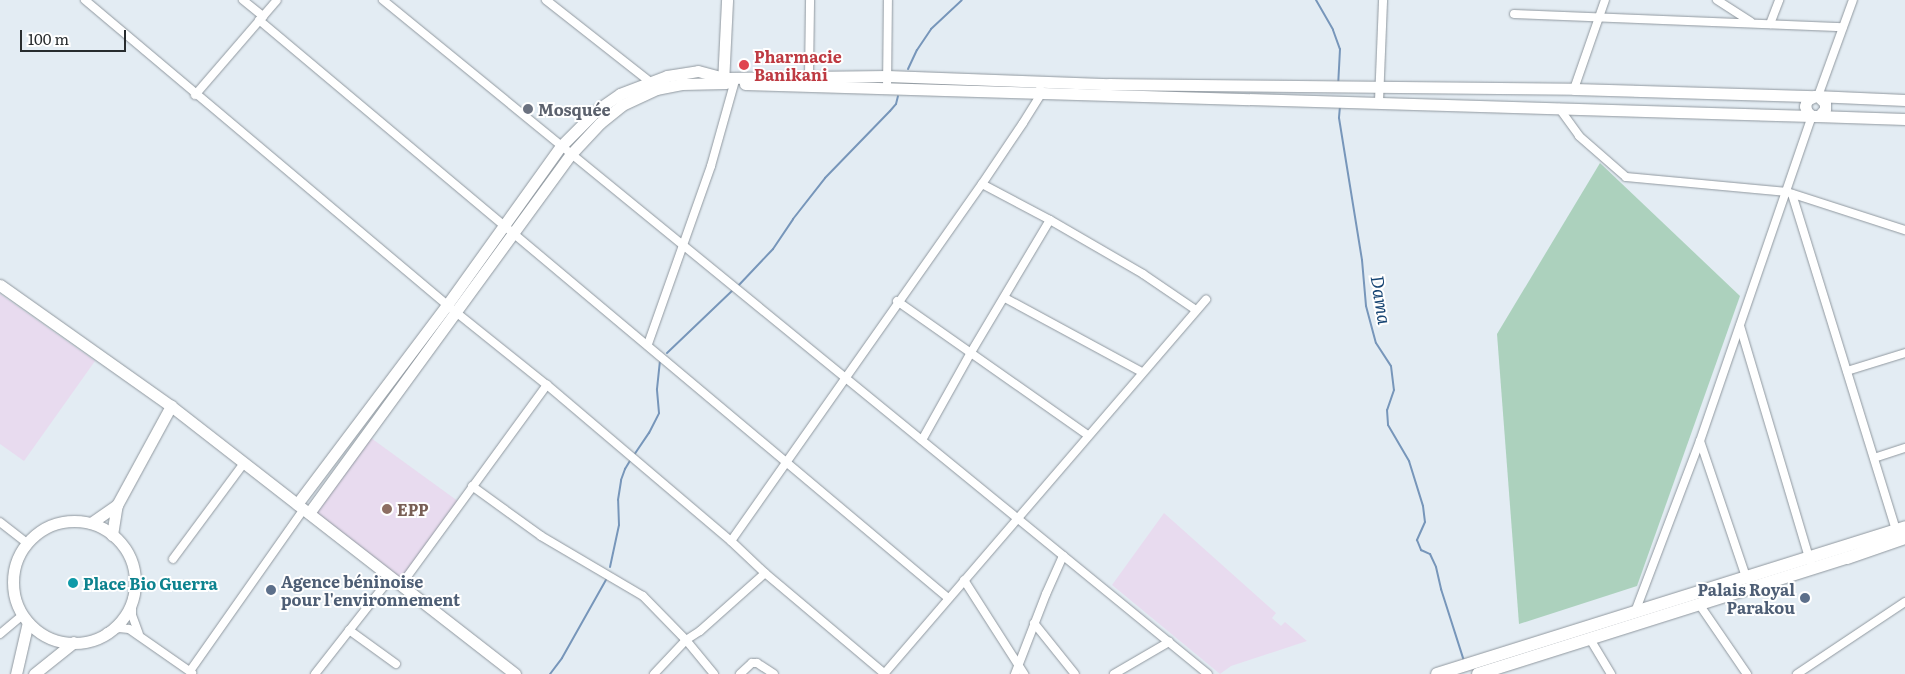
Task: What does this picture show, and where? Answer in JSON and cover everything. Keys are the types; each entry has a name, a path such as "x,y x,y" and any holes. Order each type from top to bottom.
{"main road":[{"path":"1437,674 1453,669 1504,670 1590,639 1699,604 1902,531"},
{"path":"1479,671 1635,612 1746,577 1810,563"}],"street":[{"path":"84,0 447,305 547,385 731,540 765,573 885,674 948,598 1206,299"},
{"path":"243,0 261,18 504,225 648,344 948,598"},
{"path":"195,95 277,0"},
{"path":"383,0 1208,674"},
{"path":"546,0 649,82"},
{"path":"809,75 810,0"},
{"path":"887,89 888,0"},
{"path":"1379,101 1383,0"},
{"path":"1574,89 1606,0"},
{"path":"1717,0 1752,23"},
{"path":"1770,24 1779,0"},
{"path":"1817,96 1853,0"},
{"path":"648,344 711,166 727,81 725,2"},
{"path":"1514,14 1843,26"},
{"path":"140,634 132,615 135,581 132,564 124,548 112,535 91,523 70,521 43,529 27,543 17,560 13,578 14,591 26,618 49,637 74,642 90,640 119,628 129,628 140,634 192,673 303,508 561,146 597,110 620,94 649,82 682,72 698,71 727,81 887,89 1328,102 1379,101 1905,119"},
{"path":"303,508 456,312 571,154 600,122 637,97 656,90 682,84 809,75 1040,82 1574,89 1905,100"},
{"path":"731,540 787,463 897,301 982,184 1041,94 1040,82"},
{"path":"1814,116 1807,112 1805,106 1809,98 1817,96"},
{"path":"1559,108 1579,136 1626,177 1789,193 1905,230"},
{"path":"1635,612 1700,441 1789,193 1814,116"},
{"path":"982,184 1050,220 1143,274 1196,310"},
{"path":"1789,193 1874,458 1902,531"},
{"path":"922,440 970,354 1050,220"},
{"path":"0,285 171,406 515,674"},
{"path":"1005,298 1142,372"},
{"path":"897,301 1088,435"},
{"path":"1740,326 1810,563"},
{"path":"1847,371 1905,353"},
{"path":"401,585 547,385"},
{"path":"112,535 117,505 171,406"},
{"path":"1700,441 1746,577"},
{"path":"1874,458 1905,448"},
{"path":"173,559 244,463"},
{"path":"472,486 541,536 643,596 686,640 714,674"},
{"path":"91,523 117,505"},
{"path":"0,522 27,543"},
{"path":"1015,674 1034,623 1063,556"},
{"path":"654,674 686,640 700,631 765,573"},
{"path":"315,674 391,577"},
{"path":"964,580 1024,674"},
{"path":"107,632 124,615 132,598"},
{"path":"1797,674 1905,602"},
{"path":"1699,604 1747,674"},
{"path":"0,634 26,618"},
{"path":"16,674 26,618"},
{"path":"1034,623 1075,674"},
{"path":"349,630 396,664"},
{"path":"1590,639 1611,674"},
{"path":"34,674 74,642"},
{"path":"1114,674 1169,642"},
{"path":"740,674 752,664 757,663 774,674"}],"shaded area":[{"path":"0,294 95,361 24,461 0,444"},
{"name":"EPP","path":"371,438 458,501 402,579 315,516"},
{"path":"1164,513 1276,613 1272,618 1281,626 1285,622 1307,641 1231,666 1220,674 1112,585"}],"green space":[{"path":"1600,163 1740,296 1637,586 1519,624 1497,334"}],"waterway":[{"path":"908,69 917,50 931,29 962,0"},
{"name":"Dama","path":"1316,0 1333,30 1340,49 1338,82"},
{"path":"738,286 773,249 793,219 825,178 896,104 898,96"},
{"name":"Dama","path":"1340,106 1339,118 1362,260 1366,306 1376,343 1391,366 1394,390 1387,410 1388,425 1409,461 1423,506 1425,522 1417,540 1421,550 1430,554 1436,567 1464,661"},
{"path":"667,353 734,289"},
{"path":"634,455 649,433 659,413 657,389 660,362"},
{"path":"610,567 619,525 618,500 621,480 631,459"},
{"path":"550,674 562,658 606,580"}],"place":[{"name":"Pharmacie Banikani","path":"744,65"},
{"name":"Mosquée","path":"528,109"},
{"name":"EPP","path":"387,509"},
{"name":"Place Bio Guerra","path":"73,583"},
{"name":"Agence béninoise pour l'environnement","path":"271,590"},
{"name":"Palais Royal Parakou","path":"1805,598"}]}
